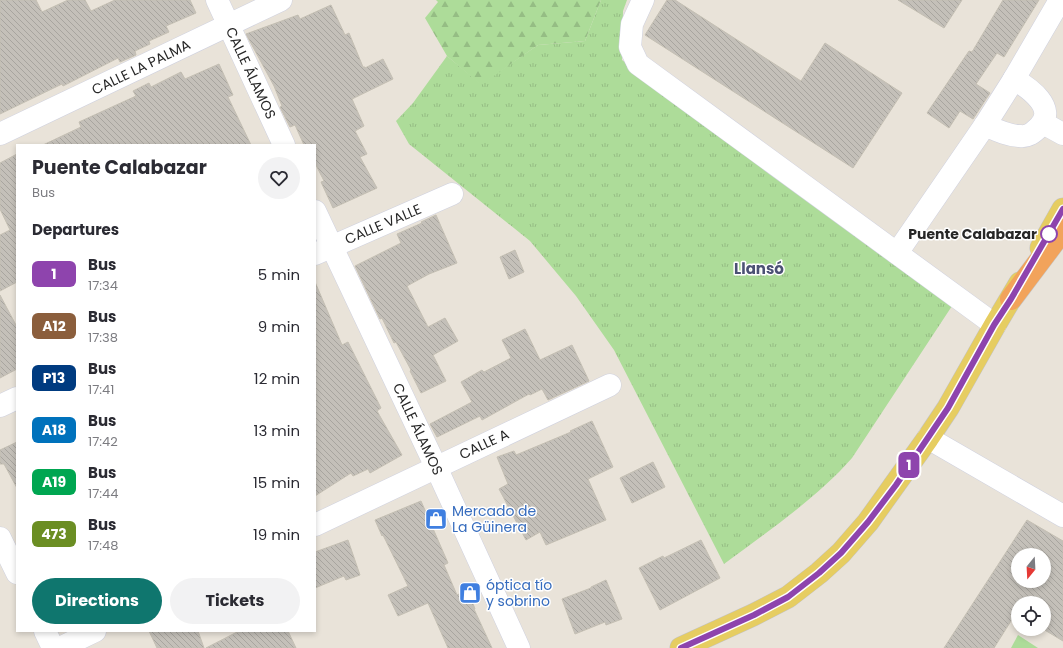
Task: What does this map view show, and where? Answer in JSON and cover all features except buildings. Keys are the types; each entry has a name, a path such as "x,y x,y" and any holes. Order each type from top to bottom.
{"highway":[{"path":"1011,299 1063,230"}],"main road":[{"path":"681,648 754,615 788,597 819,573 841,553 868,522 948,408 994,325 1011,299 1063,209"}],"street":[{"name":"CALLE ÁLAMOS","path":"217,0 284,144"},
{"name":"CALLE LA PALMA","path":"0,134 281,0"},
{"path":"643,0 632,24 630,47 638,64 994,325"},
{"path":"897,253 985,126 1060,0"},
{"path":"985,126 1010,135 1022,136 1032,134 1043,123 1045,110 1038,97 1027,87 1014,79"},
{"path":"1043,123 1063,134"},
{"name":"CALLE VALLE","path":"323,250 452,194"},
{"name":"CALLE ÁLAMOS","path":"316,216 323,250 436,467 520,648"},
{"name":"CALLE A","path":"316,525 610,385"},
{"path":"0,406 16,398"},
{"path":"928,438 1063,516"},
{"path":"0,538 16,571"},
{"path":"45,632 53,648"},
{"path":"60,648 93,632"}],"green space":[{"path":"436,0 601,0 585,41 538,45 481,85 447,56 425,18 438,2"},
{"path":"601,0 627,0 623,11 622,60 952,306 852,458 807,501 724,564 614,350 576,296 530,241 409,144 396,121 413,103 447,56 481,84 538,45 585,41"},
{"path":"1017,636 1020,636 1038,648 1011,648"}],"bus line":[{"name":"1","path":"681,648 754,615 788,597 819,573 841,553 868,522 896,485 948,408 994,325 1011,299 1063,209"}],"place":[{"name":"Puente Calabazar","path":"1049,234"},
{"name":"Mercado de La Güinera","path":"436,519"},
{"name":"óptica tío y sobrino","path":"470,593"}],"district":[{"name":"Llansó","path":"759,269"}]}
